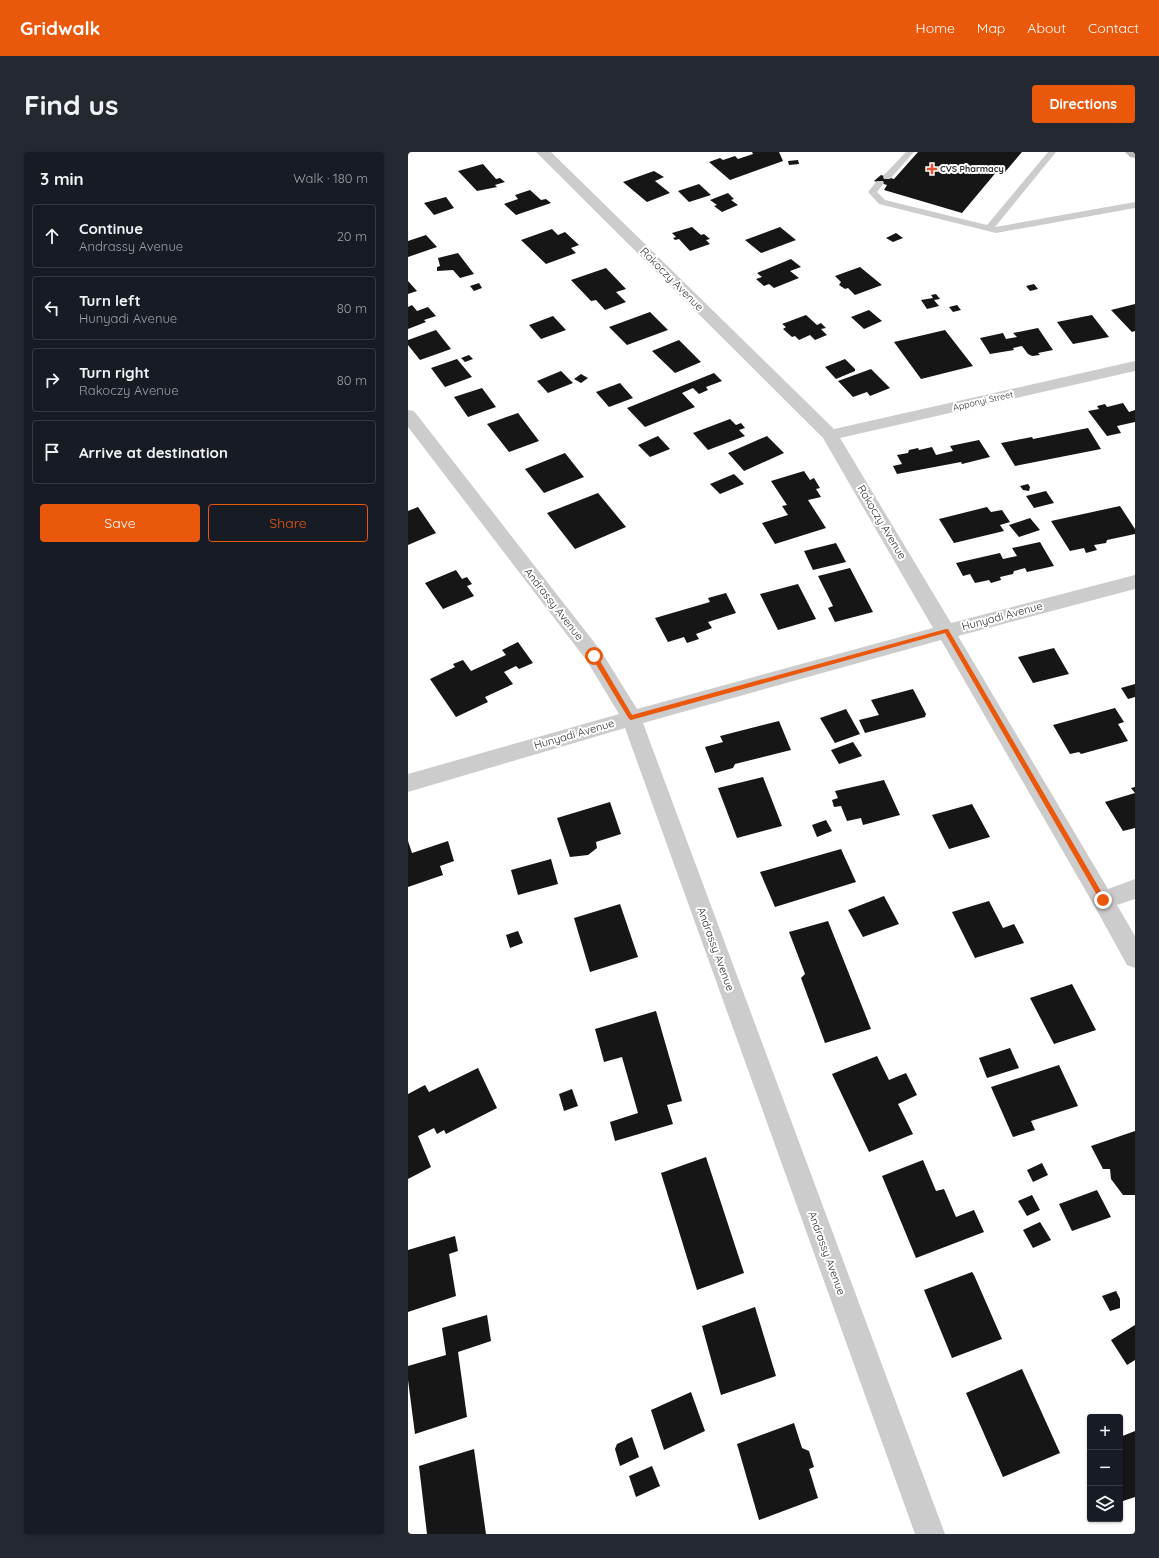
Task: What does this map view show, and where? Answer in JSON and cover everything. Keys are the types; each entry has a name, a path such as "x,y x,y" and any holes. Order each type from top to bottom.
{"street":[{"name":"Rakoczy Avenue","path":"543,152 830,435 1103,900 1135,958"},
{"name":"Apponyi Street","path":"830,435 1135,366"},
{"name":"Andrassy Avenue","path":"408,415 594,656 631,717 930,1534"},
{"name":"Hunyadi Avenue","path":"408,783 631,717 946,631 1135,582"},
{"path":"1103,900 1135,889"}],"lane":[{"path":"910,152 872,192 882,202 996,230 1135,205"},
{"path":"989,228 1048,153"}],"building":[{"path":"752,152 779,152 783,161 730,180 709,162 720,158 723,160 735,156 738,159 753,154"},
{"name":"CVS Pharmacy","path":"918,152 1022,152 1005,172 998,170 962,213 884,190 887,185 874,181 881,175 894,179"},
{"path":"798,160 799,164 789,165 788,161"},
{"path":"483,164 496,179 500,178 505,182 495,185 497,187 477,191 458,171"},
{"path":"654,171 664,177 655,181 670,193 647,202 623,182"},
{"path":"699,184 711,195 689,202 678,191"},
{"path":"530,190 541,200 546,199 551,203 516,215 504,204 518,199 515,195"},
{"path":"728,193 734,199 731,200 738,205 722,212 714,206 717,205 710,200"},
{"path":"446,197 454,208 434,215 424,203"},
{"path":"692,227 701,235 704,234 710,239 706,240 710,244 690,251 679,239 675,240 673,238 676,237 672,233"},
{"path":"780,227 796,240 761,253 745,240"},
{"path":"552,229 558,235 565,232 579,245 571,248 576,253 546,264 521,240"},
{"path":"896,233 903,238 893,242 886,238"},
{"path":"426,235 437,247 408,257 408,241"},
{"path":"458,253 474,274 460,278 453,270 437,271 437,267 440,266 438,258"},
{"path":"791,259 801,267 790,271 799,278 774,288 769,284 764,286 756,279 762,277 757,273"},
{"path":"860,267 882,285 855,295 848,288 845,289 839,285 841,282 835,276"},
{"path":"606,268 626,289 616,292 626,302 605,310 596,300 591,301 571,280"},
{"path":"408,281 417,291 408,294"},
{"path":"479,283 482,288 474,291 470,286"},
{"path":"1034,284 1038,289 1030,291 1026,286"},
{"path":"936,294 940,299 934,300 939,306 927,309 921,300 933,298 931,295"},
{"path":"1135,304 1135,331 1132,332 1111,310"},
{"path":"412,305 417,311 428,307 436,316 424,320 426,322 408,329 408,307"},
{"path":"957,305 961,310 953,312 949,307"},
{"path":"869,310 882,321 864,329 851,317"},
{"path":"650,312 668,330 627,345 609,327"},
{"path":"806,315 817,325 821,323 826,328 821,329 827,335 815,340 810,335 799,340 795,336 792,337 783,329 786,327 782,324"},
{"path":"1092,315 1109,337 1073,344 1057,322"},
{"path":"553,316 566,330 541,339 529,325"},
{"path":"1038,328 1053,350 1038,353 1040,355 1032,356 1028,354 1022,346 1013,348 1014,350 990,354 980,338 1003,333 1006,339 1017,337 1013,333"},
{"path":"436,330 451,349 420,360 408,345 408,340"},
{"path":"945,330 973,366 921,379 894,342"},
{"path":"679,340 701,362 675,373 652,351"},
{"path":"469,355 473,359 465,362 461,358"},
{"path":"457,359 472,377 445,387 431,368"},
{"path":"845,359 855,369 855,371 836,379 825,367"},
{"path":"871,369 890,388 870,396 867,392 853,397 838,381"},
{"path":"561,371 573,383 548,393 537,381"},
{"path":"714,373 722,381 706,387 708,390 699,394 693,388 682,393 695,407 645,427 627,408"},
{"path":"581,374 588,378 581,383 574,379"},
{"path":"620,383 633,398 609,407 596,392"},
{"path":"482,388 496,407 468,417 454,397"},
{"path":"1123,403 1129,412 1135,410 1135,422 1117,426 1121,433 1107,436 1088,411 1099,409 1097,406 1105,404 1107,407"},
{"path":"518,413 539,441 509,452 487,424"},
{"path":"730,419 736,425 741,423 745,428 739,430 745,436 708,450 693,433"},
{"path":"1088,428 1101,449 1015,466 1001,443 1032,437 1033,439"},
{"path":"658,436 670,449 650,457 638,445"},
{"path":"767,436 784,453 744,471 728,453"},
{"path":"979,440 990,457 962,464 961,462 897,474 893,466 902,464 897,455 908,453 909,450 918,448 919,450 932,447 936,455 953,451 950,446"},
{"path":"565,453 584,477 544,493 525,469"},
{"path":"804,471 810,480 814,478 820,488 816,489 821,497 808,500 826,528 775,544 762,523 788,515 782,506 787,505 771,481"},
{"path":"734,474 744,484 720,494 710,484"},
{"path":"1028,484 1030,487 1029,491 1023,490 1020,486"},
{"path":"1046,491 1054,503 1034,508 1026,496"},
{"path":"598,493 626,527 575,549 547,513"},
{"path":"1120,506 1135,529 1135,534 1107,540 1106,543 1094,545 1097,550 1086,553 1084,548 1070,551 1051,521"},
{"path":"418,507 436,533 408,545 408,511"},
{"path":"987,507 991,512 1002,510 1010,522 1000,525 1004,531 954,543 939,519"},
{"path":"1030,518 1040,530 1019,537 1009,525"},
{"path":"1040,542 1054,566 1027,572 1025,568 1014,571 1013,574 1000,577 1001,580 991,583 989,580 975,583 970,574 963,576 956,563 1000,553 1003,559 1017,556 1012,548"},
{"path":"836,543 846,562 813,570 804,551"},
{"path":"850,568 873,612 835,622 828,608 833,606 818,576"},
{"path":"456,570 462,579 467,577 472,584 467,586 474,596 443,609 425,583"},
{"path":"798,584 816,619 778,630 760,594"},
{"path":"726,593 736,613 708,622 712,628 696,634 699,639 687,643 684,637 668,642 655,618 710,602 708,598"},
{"path":"518,642 533,663 519,669 516,666 504,672 513,684 485,697 488,702 456,717 430,679 455,667 453,664 463,660 471,671 506,655 502,650"},
{"path":"1054,648 1069,674 1033,683 1018,657"},
{"path":"1135,684 1135,697 1128,699 1121,688"},
{"path":"913,689 926,714 925,717 865,733 859,720 879,715 871,700"},
{"path":"1115,708 1124,722 1118,724 1128,741 1081,754 1079,752 1070,754 1053,725"},
{"path":"846,709 860,734 835,743 820,718"},
{"path":"779,721 791,750 735,764 733,768 715,773 705,747 723,742 720,736"},
{"path":"853,742 862,756 839,764 831,750"},
{"path":"763,777 782,826 737,838 718,788"},
{"path":"884,780 900,815 863,825 861,818 847,821 841,806 834,807 832,800 838,798 835,791"},
{"path":"1135,787 1135,793 1131,788"},
{"path":"1135,793 1135,828 1123,831 1105,802"},
{"path":"610,802 621,834 596,842 597,848 588,855 570,857 557,818"},
{"path":"972,804 990,837 949,849 932,815"},
{"path":"826,820 832,831 817,837 812,825"},
{"path":"408,841 412,853 448,841 454,861 440,866 443,875 408,887"},
{"path":"841,849 856,882 775,907 760,872"},
{"path":"551,859 558,884 518,895 511,870"},
{"path":"884,896 899,924 863,937 848,910"},
{"path":"989,901 1003,928 1014,924 1024,943 975,958 952,912"},
{"path":"620,904 638,957 590,972 574,918"},
{"path":"828,921 871,1029 825,1043 801,978 805,974 789,932"},
{"path":"518,931 523,943 510,948 506,935"},
{"path":"1072,984 1096,1030 1054,1044 1030,998"},
{"path":"656,1011 682,1101 667,1105 673,1124 615,1141 610,1122 638,1113 622,1057 604,1062 595,1029"},
{"path":"1010,1048 1019,1068 987,1078 979,1058"},
{"path":"877,1056 889,1080 906,1073 917,1095 898,1104 913,1134 869,1152 832,1074"},
{"path":"1059,1065 1078,1106 1031,1121 1035,1130 1013,1137 991,1087"},
{"path":"478,1068 497,1108 446,1134 444,1130 437,1134 434,1128 418,1136 431,1167 408,1179 408,1094 425,1085 429,1092"},
{"path":"572,1089 578,1106 564,1111 559,1094"},
{"path":"1135,1131 1135,1195 1123,1195 1111,1179 1110,1169 1103,1169 1091,1146"},
{"path":"706,1157 744,1273 697,1290 661,1173"},
{"path":"923,1160 936,1191 944,1189 956,1217 974,1210 984,1232 916,1258 882,1176"},
{"path":"1042,1163 1048,1175 1033,1182 1027,1170"},
{"path":"1097,1190 1111,1217 1072,1231 1059,1204"},
{"path":"1032,1195 1040,1210 1027,1216 1018,1201"},
{"path":"1040,1222 1051,1240 1033,1248 1023,1230"},
{"path":"455,1236 458,1251 449,1254 456,1296 408,1312 408,1250"},
{"path":"972,1272 1002,1339 952,1358 924,1290"},
{"path":"1116,1291 1120,1299 1120,1308 1110,1311 1102,1296"},
{"path":"755,1307 776,1376 721,1395 702,1326"},
{"path":"487,1315 491,1341 458,1352 467,1417 415,1434 408,1380 408,1366 446,1355 442,1328"},
{"path":"1135,1325 1135,1360 1127,1365 1111,1340"},
{"path":"1022,1369 1060,1453 1003,1477 966,1393"},
{"path":"691,1392 705,1431 664,1450 651,1410"},
{"path":"794,1423 802,1448 809,1451 814,1467 809,1469 818,1498 759,1520 737,1444"},
{"path":"1135,1431 1135,1497 1123,1501 1123,1450 1123,1436"},
{"path":"632,1437 639,1457 620,1466 615,1449 617,1444"},
{"path":"474,1449 486,1534 427,1534 419,1466"},
{"path":"652,1466 660,1486 636,1497 629,1476"}],"place":[{"name":"CVS Pharmacy","path":"932,169"}],"route":[{"path":"594,656 631,717 946,631 1103,900"}]}
